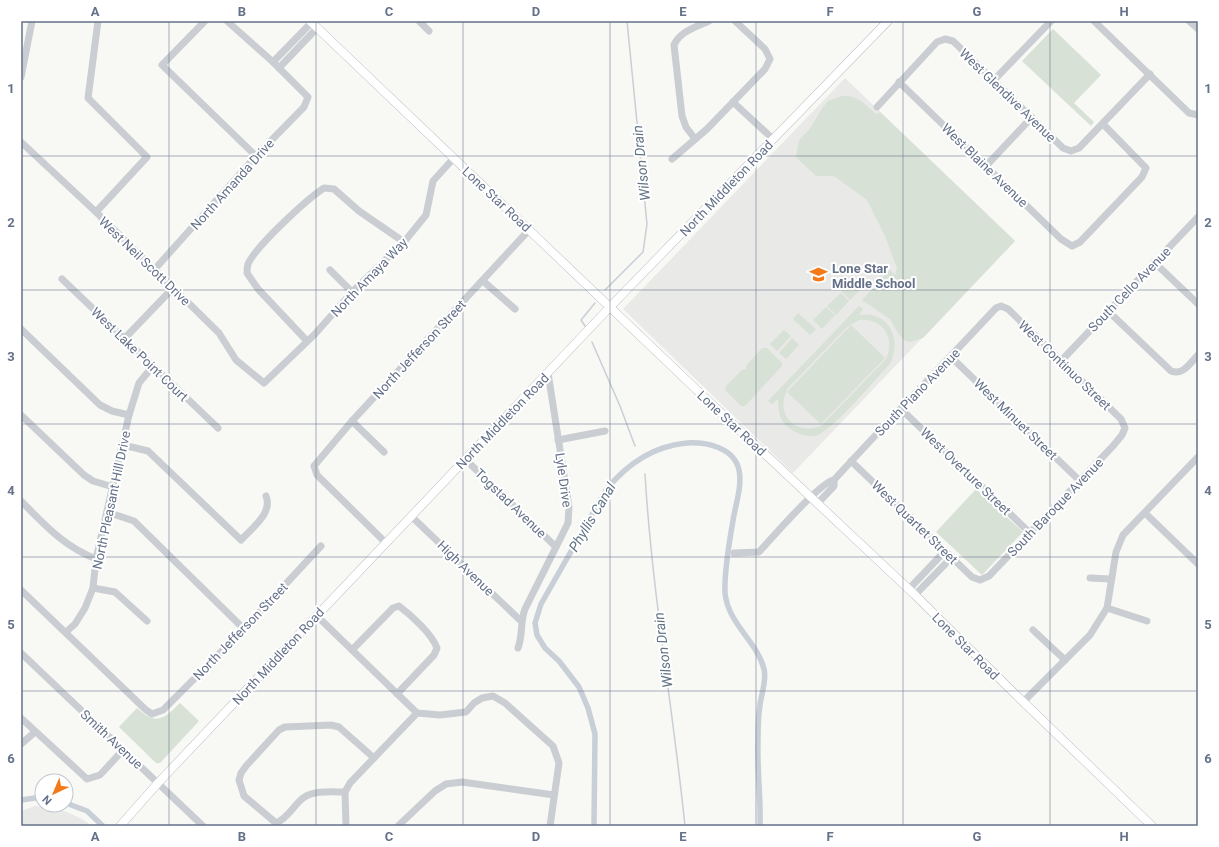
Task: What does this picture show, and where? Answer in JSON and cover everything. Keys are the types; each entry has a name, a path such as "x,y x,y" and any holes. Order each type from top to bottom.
{"main road":[{"name":"North Middleton Road","path":"120,826 158,783 610,307 888,21"},
{"name":"Lone Star Road","path":"312,24 453,159 812,496 1152,826"}],"street":[{"path":"21,77 32,21"},
{"path":"96,212 147,157 88,98 98,21"},
{"path":"204,21 162,65 256,156"},
{"path":"227,21 279,68 312,24"},
{"path":"419,21 429,31"},
{"path":"695,139 686,127 682,116 674,45 677,39 684,33 709,21"},
{"path":"672,159 733,102 765,69 770,59 765,49 735,21"},
{"path":"994,80 1051,21"},
{"path":"1094,21 1189,113 1198,115"},
{"path":"1192,22 1198,29"},
{"path":"273,62 312,24"},
{"name":"West Glendive Avenue","path":"899,82 937,42 945,39 953,41 1063,148 1071,151 1079,148 1103,124"},
{"name":"North Amanda Drive","path":"154,270 256,156 304,107 308,97 279,68"},
{"path":"1103,124 1150,74"},
{"path":"877,107 899,82"},
{"name":"West Blaine Avenue","path":"899,82 1061,239 1072,246 1080,242 1142,177 1146,168 1103,124"},
{"path":"733,102 773,139"},
{"path":"986,166 1032,117"},
{"name":"West Neil Scott Drive","path":"21,142 96,212 219,334 236,360 264,383"},
{"name":"North Amaya Way","path":"264,383 307,341 352,292 404,242 426,215 433,180 453,159"},
{"path":"307,341 258,289 247,273 248,265 254,254 280,227 312,196 324,188 334,190 360,211 404,242"},
{"name":"South Cello Avenue","path":"1061,361 1154,262 1198,218"},
{"name":"North Jefferson Street","path":"386,543 317,475 314,470 314,466 352,421 529,230"},
{"path":"1154,262 1198,304"},
{"path":"330,270 352,292"},
{"name":"West Lake Point Court","path":"62,279 218,428"},
{"path":"484,280 515,309"},
{"path":"124,339 173,288"},
{"name":"South Piano Avenue","path":"734,552 759,552 812,496 829,480 834,480 996,308 1001,306"},
{"name":"West Continuo Street","path":"1001,306 1008,309 1121,419 1125,428"},
{"path":"1108,311 1171,371 1176,373 1181,372 1198,355"},
{"path":"21,329 100,405 112,411 129,415"},
{"name":"West Minuet Street","path":"951,357 1080,481"},
{"name":"North Pleasant Hill Drive","path":"66,632 75,624 85,608 93,588 96,559 124,445 129,415 139,383 153,366"},
{"name":"Lyle Drive","path":"518,648 521,639 521,620 524,609 568,523 569,507 548,373"},
{"name":"West Overture Street","path":"901,409 1030,533"},
{"path":"21,415 84,475 94,481 113,486"},
{"path":"352,421 384,452"},
{"name":"South Baroque Avenue","path":"980,580 989,576 1080,481 1122,435 1125,428"},
{"path":"558,440 605,431"},
{"path":"124,445 148,451 241,540 265,513 269,502 266,496"},
{"path":"1023,702 1090,634 1107,608 1116,552 1123,535 1198,457"},
{"name":"Togstad Avenue","path":"465,459 556,547"},
{"name":"West Quartet Street","path":"851,461 972,577 980,580"},
{"name":"South Piano Avenue","path":"818,503 834,486 834,480"},
{"path":"21,501 52,534 78,552 96,559"},
{"path":"107,512 134,521 244,629"},
{"path":"1145,513 1198,564"},
{"name":"High Avenue","path":"411,516 521,620"},
{"name":"North Jefferson Street","path":"66,632 146,710 152,714 157,713 163,710 244,629 321,546"},
{"path":"909,589 946,551"},
{"path":"915,595 952,557"},
{"path":"1090,578 1111,579"},
{"path":"93,588 115,592 147,621"},
{"path":"21,590 66,632"},
{"path":"352,650 393,608 399,606 409,614 421,626 437,648 434,655 397,694"},
{"path":"1107,608 1146,621"},
{"path":"317,616 416,713 440,715 466,712 474,703 482,698 492,696 505,703 553,746 559,763 550,826"},
{"path":"1033,630 1065,660"},
{"name":"Smith Avenue","path":"21,653 203,826"},
{"path":"346,826 345,792 350,783 416,713"},
{"path":"21,718 87,779 100,775 123,750"},
{"path":"345,792 316,793 308,795 302,799 282,821 276,824 244,796 239,780 241,773 246,766 279,730 285,727 331,725 340,727 374,758"},
{"path":"21,744 35,732"},
{"path":"398,826 435,791 446,784 462,782 554,795"}],"shaded area":[{"path":"1053,29 1101,75 1074,103 1094,122 1091,126 1022,61"},
{"name":"Lone Star Middle School","path":"845,78 1015,241 793,473 623,309"},
{"path":"842,96 856,98 875,113 877,114 880,112 1015,241 923,338 910,342 905,341 898,333 890,319 862,300 890,270 895,275 897,268 885,236 867,200 834,176 816,176 796,157 799,140 809,130 823,107 828,101"},
{"path":"855,278 864,286 850,300 841,291"},
{"path":"841,293 849,301 836,315 827,306"},
{"path":"859,306 863,309 859,315 878,317 890,328 894,336 895,345 894,355 890,364 854,404 823,432 815,436 809,436 792,430 782,421 780,417 778,399 772,404 768,401","holes":["859,320 875,322 881,326 888,337 889,351 886,359 821,426 802,428 795,425 785,414 783,406 784,397 788,388 847,327"]},
{"path":"826,307 835,315 822,329 813,320"},
{"path":"798,313 816,329 810,335 793,319"},
{"path":"851,325 885,358 821,424 787,392"},
{"path":"784,330 791,336 777,351 770,344"},
{"path":"792,338 799,345 786,359 779,353"},
{"path":"762,348 767,348 782,363 782,366 745,406 741,406 726,391 725,387 742,370 746,369 746,366"},
{"path":"976,489 1023,532 982,575 936,532"},
{"path":"180,703 199,721 160,763 156,763 119,727 137,708 144,714 155,719 169,713"},
{"path":"34,806 34,813 69,813 92,826 21,826 21,811"}],"waterway":[{"name":"Wilson Drain","path":"605,290 643,252 647,224 627,21"},
{"name":"Wilson Drain","path":"585,326 581,320 595,303"},
{"name":"Wilson Drain","path":"592,342 620,406 635,446"},
{"name":"Phyllis Canal","path":"594,826 595,734 588,708 579,687 559,661 545,648 537,635 535,623 541,604 606,490 632,464 652,452 687,443 710,445 725,451 736,462 740,475 740,486 725,574 725,593 731,614 755,650 765,673 759,710 758,728 760,826"},
{"name":"Wilson Drain","path":"645,474 648,518 685,826"},
{"name":"Phyllis Canal","path":"21,800 34,798"},
{"name":"Phyllis Canal","path":"74,806 87,811 103,826"}],"place":[{"name":"Lone Star Middle School","path":"819,275"}]}
